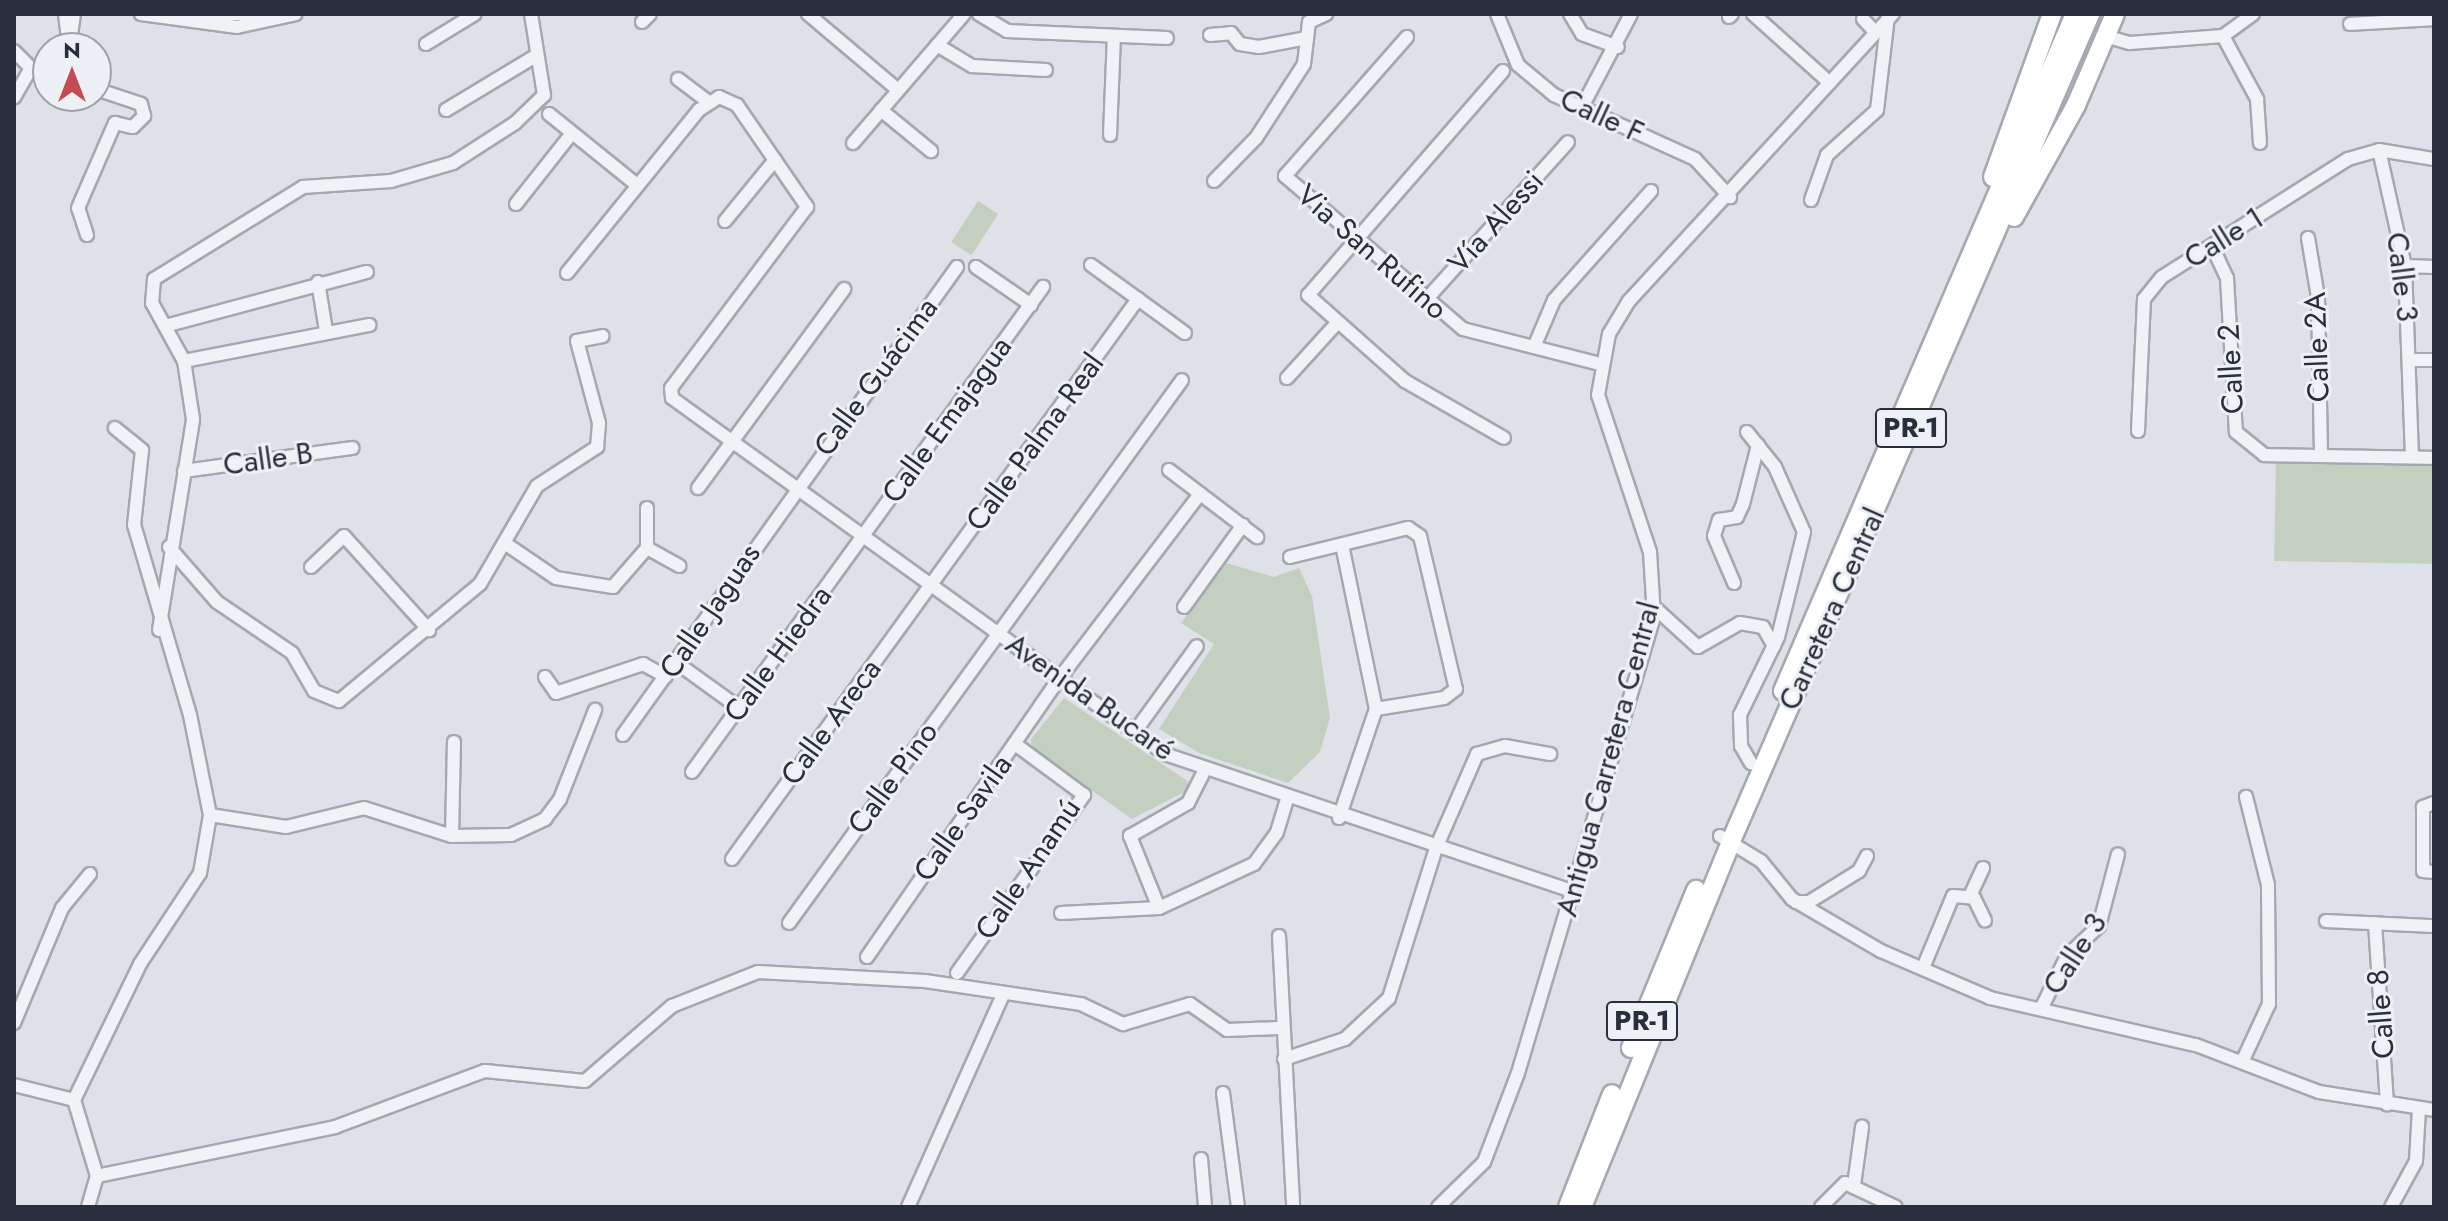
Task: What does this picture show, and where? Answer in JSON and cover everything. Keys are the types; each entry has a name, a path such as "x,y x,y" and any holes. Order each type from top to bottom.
{"highway":[{"path":"1975,263 2052,14"},
{"name":"Carretera Central","path":"1568,1207 1975,263 2075,14"},
{"name":"Carretera Central","path":"1582,1207 1751,763 2090,14"},
{"path":"1975,263 2076,105 2115,14"}],"street":[{"path":"141,14 237,27 296,14"},
{"path":"198,14 264,14"},
{"path":"426,44 475,14"},
{"path":"159,630 169,547 193,419 184,361 152,303 154,279 303,187 375,184 453,163 541,104 531,14"},
{"path":"808,14 898,90"},
{"path":"853,143 964,14"},
{"path":"979,14 1007,31 1167,38"},
{"path":"1214,181 1256,138 1304,64 1309,22 1326,14"},
{"name":"Calle F","path":"1497,14 1518,65 1582,107 1695,159 1730,197"},
{"path":"1570,14 1582,34 1618,47"},
{"path":"1582,107 1618,47 1631,14"},
{"path":"1753,14 1830,83"},
{"path":"2105,36 2130,43 2223,36 2253,14"},
{"path":"1811,200 1827,155 1877,110 1890,16"},
{"name":"Antigua Carretera Central","path":"1438,1207 1484,1162 1573,891 1655,608 1650,552 1598,395 1600,364 1629,301 1730,197 1890,16"},
{"path":"1863,19 1875,32"},
{"path":"2350,24 2434,19"},
{"path":"1210,35 1231,33 1240,44 1259,47 1307,38"},
{"path":"1110,135 1114,36"},
{"path":"2223,36 2257,99 2260,143"},
{"name":"Via San Rufino","path":"1407,37 1285,176 1424,302 1463,329 1600,364"},
{"path":"937,45 972,66 1046,70"},
{"path":"14,51 31,68 14,97"},
{"path":"446,110 537,55"},
{"path":"1503,71 1308,295 1405,381 1504,438"},
{"path":"678,79 710,101 737,105 775,160 725,221"},
{"path":"87,235 78,208 115,123 133,127 144,116 141,104 112,94"},
{"path":"567,273 637,185 710,101"},
{"path":"881,110 931,151"},
{"path":"549,114 637,185"},
{"path":"516,204 572,133"},
{"name":"Vía Alessi","path":"1424,302 1568,142"},
{"name":"Calle 1","path":"2138,431 2144,299 2162,277 2348,159 2379,150 2434,159"},
{"name":"Calle 3","path":"2379,150 2405,266 2411,360 2412,454"},
{"name":"Avenida Bucaré","path":"775,160 799,195 804,217 671,388 672,398 1134,733 1204,772 1573,891"},
{"path":"1534,347 1554,300 1651,191"},
{"name":"Calle 2A","path":"2308,238 2318,297 2321,456"},
{"name":"Calle 2","path":"2212,246 2227,278 2236,432 2264,455 2412,454 2434,458"},
{"path":"1091,265 1185,333"},
{"path":"2405,266 2434,267"},
{"name":"Calle Guácima","path":"795,487 957,267"},
{"name":"Calle Emajagua","path":"976,267 1031,305"},
{"path":"165,326 318,282 367,272"},
{"path":"318,282 326,331"},
{"name":"Calle Emajagua","path":"864,535 1043,287"},
{"path":"698,488 844,289"},
{"name":"Calle Palma Real","path":"931,584 1138,299"},
{"path":"1287,378 1337,323"},
{"path":"184,361 326,331 370,325"},
{"path":"169,547 217,602 292,653 314,691 330,701 373,678 480,584 537,486 597,447 599,423 577,341 603,336"},
{"path":"2411,360 2434,360"},
{"name":"Calle Pino","path":"789,923 1182,380"},
{"path":"88,1207 97,1176 74,1100 140,964 200,873 210,815 190,715 159,630 131,510 142,450 115,428"},
{"path":"1747,432 1758,445 1804,532 1774,646 1740,715 1741,746 1751,763"},
{"path":"1734,583 1714,536 1719,520 1737,517 1758,445"},
{"name":"Calle B","path":"184,471 352,448"},
{"path":"1169,470 1257,537"},
{"name":"Calle Jaguas","path":"623,735 677,663 795,487"},
{"name":"Calle Savila","path":"867,957 1059,679 1200,494"},
{"path":"506,544 556,578 600,588 624,581 647,548 647,508"},
{"path":"1184,607 1243,525"},
{"path":"1290,557 1408,528 1420,536 1456,676 1456,689 1444,698 1376,709"},
{"name":"Calle Hiedra","path":"692,772 864,535"},
{"path":"311,567 344,536 429,630"},
{"path":"1339,818 1376,709 1342,545"},
{"path":"647,548 679,566"},
{"name":"Calle Areca","path":"732,859 931,584"},
{"path":"1655,608 1698,647 1740,623 1763,627 1774,646"},
{"path":"1134,733 1197,646"},
{"path":"677,663 738,707"},
{"path":"545,677 556,693 643,664 666,677"},
{"path":"210,815 286,827 364,808 452,836 511,835 545,819 576,769 595,710"},
{"path":"452,836 454,742"},
{"name":"Calle Anamú","path":"957,973 1084,795 1015,744"},
{"path":"1284,1059 1345,1039 1389,998 1436,848 1477,754 1505,746 1550,754"},
{"path":"1159,908 1130,836 1188,803 1204,772"},
{"path":"2243,1060 2269,1004 2268,885 2246,797"},
{"path":"1061,913 1131,915 1159,908 1254,864 1277,832 1287,800"},
{"path":"2428,872 2423,807 2434,803"},
{"path":"1725,838 1761,861 1796,902 1923,968 1990,998 2042,1007 2243,1060 2319,1092 2434,1110"},
{"name":"Calle 3","path":"2042,1007 2067,956 2099,926 2118,854"},
{"path":"1796,902 1809,902 1859,871 1867,856"},
{"path":"1970,896 1983,868"},
{"path":"14,1023 62,908 90,874"},
{"path":"1923,968 1953,896 1970,896"},
{"path":"1970,896 1985,921"},
{"path":"2326,921 2434,926"},
{"name":"Calle 8","path":"2375,923 2387,1105"},
{"path":"1279,936 1279,1028 1284,1059 1293,1207"},
{"path":"97,1176 335,1127 485,1071 585,1081 672,1006 758,972 925,981 1003,995 1081,1004 1123,1024 1179,1003 1227,1030 1279,1028"},
{"path":"908,1207 1003,995"},
{"path":"14,1085 74,1100"},
{"path":"1223,1093 1238,1207"},
{"path":"2391,1207 2416,1161 2419,1109"},
{"path":"1854,1185 1862,1127"},
{"path":"1201,1159 1205,1207"},
{"path":"1821,1207 1828,1193 1854,1185 1896,1207"}],"green space":[{"path":"978,201 998,214 971,255 951,242"},
{"path":"2276,458 2434,461 2432,564 2274,561"},
{"path":"1226,563 1274,577 1299,568 1312,596 1330,718 1320,752 1288,783 1199,753 1159,729 1214,644 1181,623"},
{"path":"1064,698 1189,782 1188,790 1132,819 1032,748 1031,739"}]}
